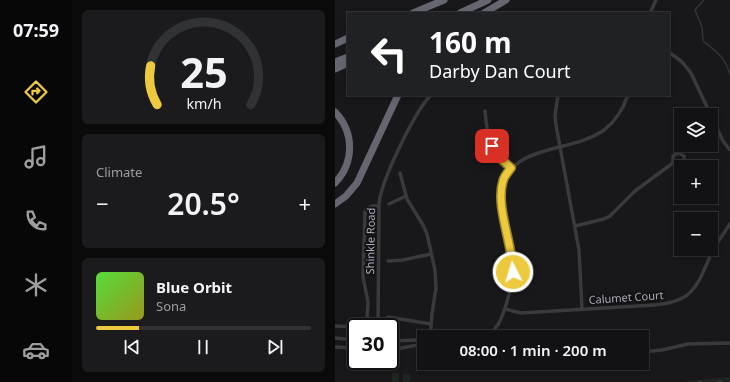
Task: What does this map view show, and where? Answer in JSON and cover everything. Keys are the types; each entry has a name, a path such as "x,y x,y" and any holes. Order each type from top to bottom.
{"highway":[{"path":"415,12 444,0"},
{"path":"462,12 488,0"},
{"path":"486,12 506,0"},
{"path":"335,44 347,38"},
{"path":"335,62 347,57"},
{"path":"335,69 347,63"},
{"path":"335,204 346,196 357,183 398,96"},
{"path":"335,112 345,126 348,134 350,150 347,165 341,177 335,184"}],"street":[{"path":"650,12 656,0"},
{"path":"670,53 682,62 691,73 723,141 730,150"},
{"name":"Shinkle Road","path":"378,318 379,206 384,182 415,116 430,96"},
{"path":"558,96 555,116 579,250 583,309"},
{"path":"494,330 499,324 505,309 511,286 513,265 501,201 503,181 511,168 528,156 595,136 604,130 617,117 623,108 628,96"},
{"path":"485,111 486,124 492,146 500,158 511,168"},
{"path":"575,226 610,216 635,192 673,163"},
{"path":"400,173 406,196 423,226 431,254 437,288 431,330"},
{"path":"389,204 406,196"},
{"path":"367,318 368,302 363,277 365,212 366,209 372,206 379,206"},
{"name":"Calumet Court","path":"505,309 521,313 669,304 681,300 697,285 715,248 730,224"},
{"path":"389,261 403,260 431,254"},
{"path":"388,317 431,324"},
{"path":"335,326 347,327"},
{"path":"335,338 347,339"},
{"path":"399,340 417,340"},
{"path":"649,351 688,344 730,342"},
{"path":"399,348 417,344"},
{"path":"335,347 347,348"}],"green space":[{"path":"392,373 399,373 399,382 392,382"},
{"path":"403,374 410,374 410,382 403,382"},
{"path":"730,377 730,382 680,382"}],"waterway":[{"path":"704,0 695,10 702,27 703,41 723,59 730,75"}],"route":[{"path":"492,146 496,154 511,168 503,181 501,201 513,272"}]}
